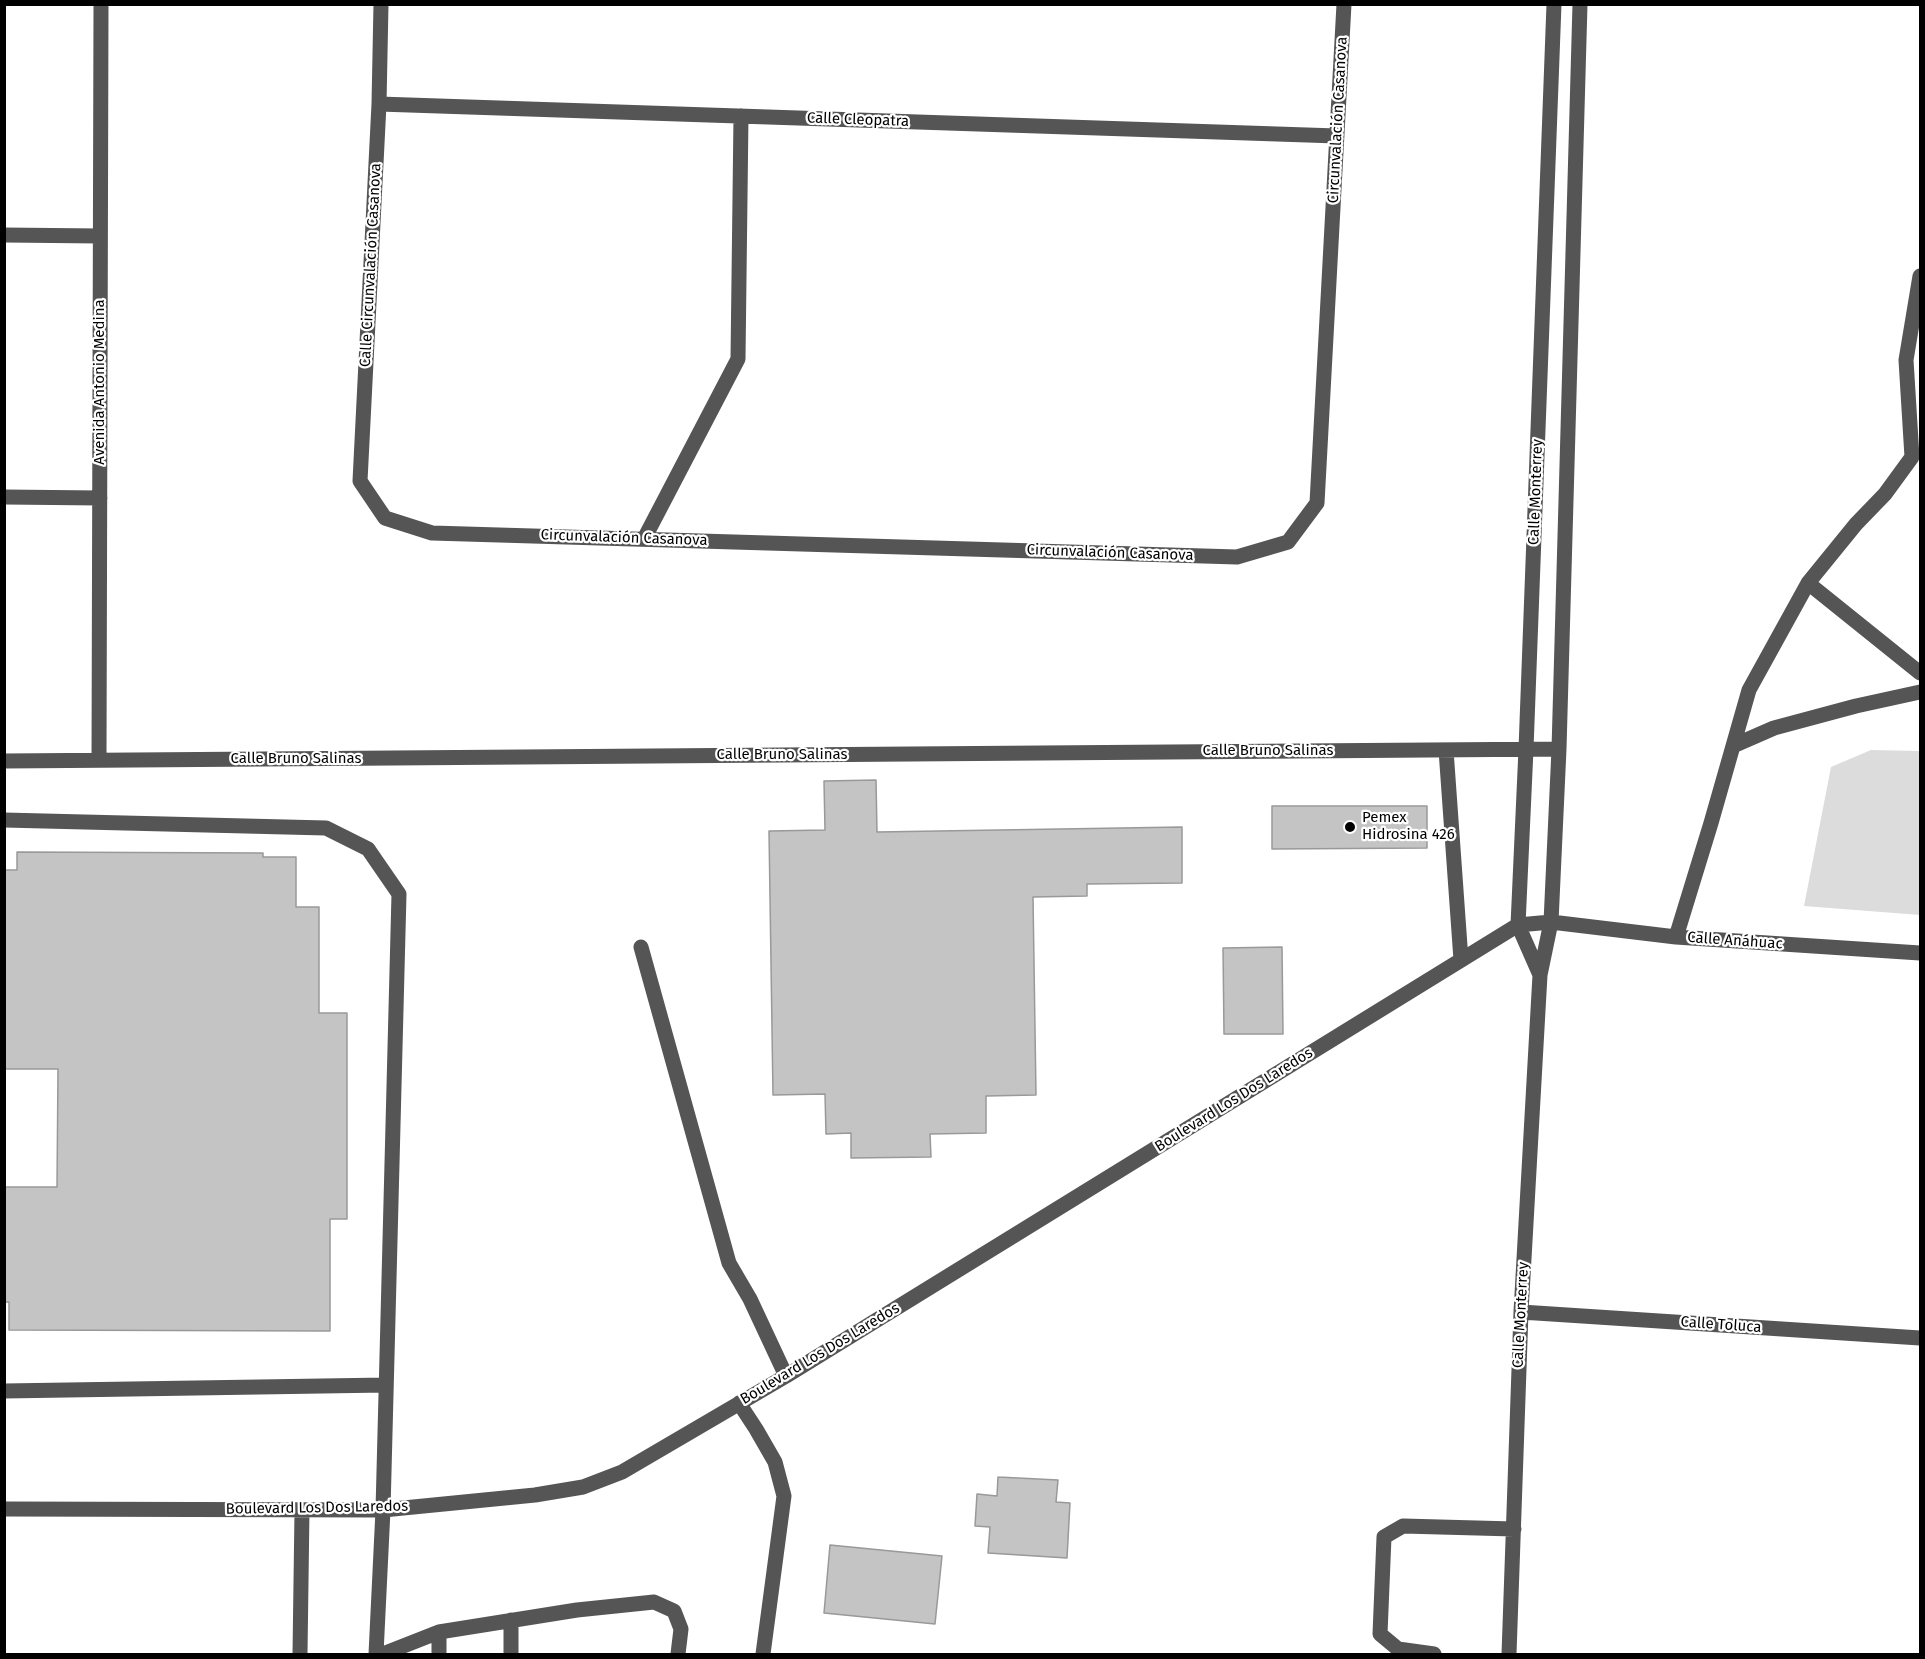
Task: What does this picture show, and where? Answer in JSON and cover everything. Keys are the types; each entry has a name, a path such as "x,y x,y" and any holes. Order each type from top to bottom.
{"street":[{"name":"Avenida Antonio Medina","path":"99,760 101,4"},
{"name":"Calle Circunvalación Casanova","path":"381,4 379,104 360,482 385,518"},
{"name":"Circunvalación Casanova","path":"385,518 432,533 1237,557 1288,542 1317,503 1344,4"},
{"name":"Calle Monterrey","path":"1540,975 1518,925 1554,4"},
{"name":"Calle Monterrey","path":"1509,1654 1521,1312 1540,975 1551,922 1559,749 1580,4"},
{"name":"Calle Cleopatra","path":"379,104 1337,135"},
{"path":"644,539 738,359 741,116"},
{"path":"4,235 100,236"},
{"path":"1676,937 1735,745 1749,690 1808,583 1856,524 1916,463 1906,360 1920,282"},
{"path":"4,497 100,498"},
{"path":"1808,583 1920,673"},
{"path":"1735,745 1774,728 1920,692"},
{"name":"Calle Bruno Salinas","path":"4,761 1559,749"},
{"path":"1446,750 1461,960"},
{"path":"4,820 326,828 368,849 399,894 383,1510 376,1654"},
{"name":"Calle Anáhuac","path":"1551,922 1676,937 1920,953"},
{"name":"Boulevard Los Dos Laredos","path":"4,1509 383,1510 535,1495 583,1487 622,1472 786,1376 1518,925 1551,922"},
{"path":"641,947 729,1263 750,1299 786,1376"},
{"name":"Calle Toluca","path":"1521,1312 1920,1338"},
{"path":"4,1391 386,1385"},
{"path":"738,1403 775,1462 784,1496 763,1654"},
{"path":"300,1654 302,1510"},
{"path":"1434,1654 1398,1649 1380,1634 1384,1537 1403,1526 1514,1528"},
{"path":"383,1654 439,1632 577,1610 654,1602 674,1611 681,1629 678,1654"},
{"path":"511,1620 512,1654"},
{"path":"439,1632 439,1654"}],"shaded area":[{"path":"1871,750 1920,751 1920,915 1804,906 1831,767"}],"building":[{"path":"876,780 877,832 1182,827 1182,883 1087,884 1087,896 1033,897 1036,1095 986,1096 986,1133 930,1134 931,1157 851,1158 851,1133 826,1134 825,1094 773,1095 769,831 825,830 824,781"},
{"name":"Pemex Hidrosina 426","path":"1272,806 1427,806 1427,848 1272,849"},
{"path":"17,852 263,853 263,857 296,857 296,907 319,907 319,1013 347,1013 347,1219 330,1219 330,1331 9,1330 9,1302 4,1302 4,1187 57,1187 58,1069 4,1069 4,870 17,870"},
{"path":"1282,947 1283,1034 1224,1034 1223,948"},
{"path":"998,1477 1058,1480 1056,1502 1070,1503 1067,1558 988,1553 990,1527 975,1526 977,1494 997,1496"},
{"path":"830,1545 942,1556 935,1624 824,1613"}],"place":[{"name":"Pemex Hidrosina 426","path":"1350,827"}]}
